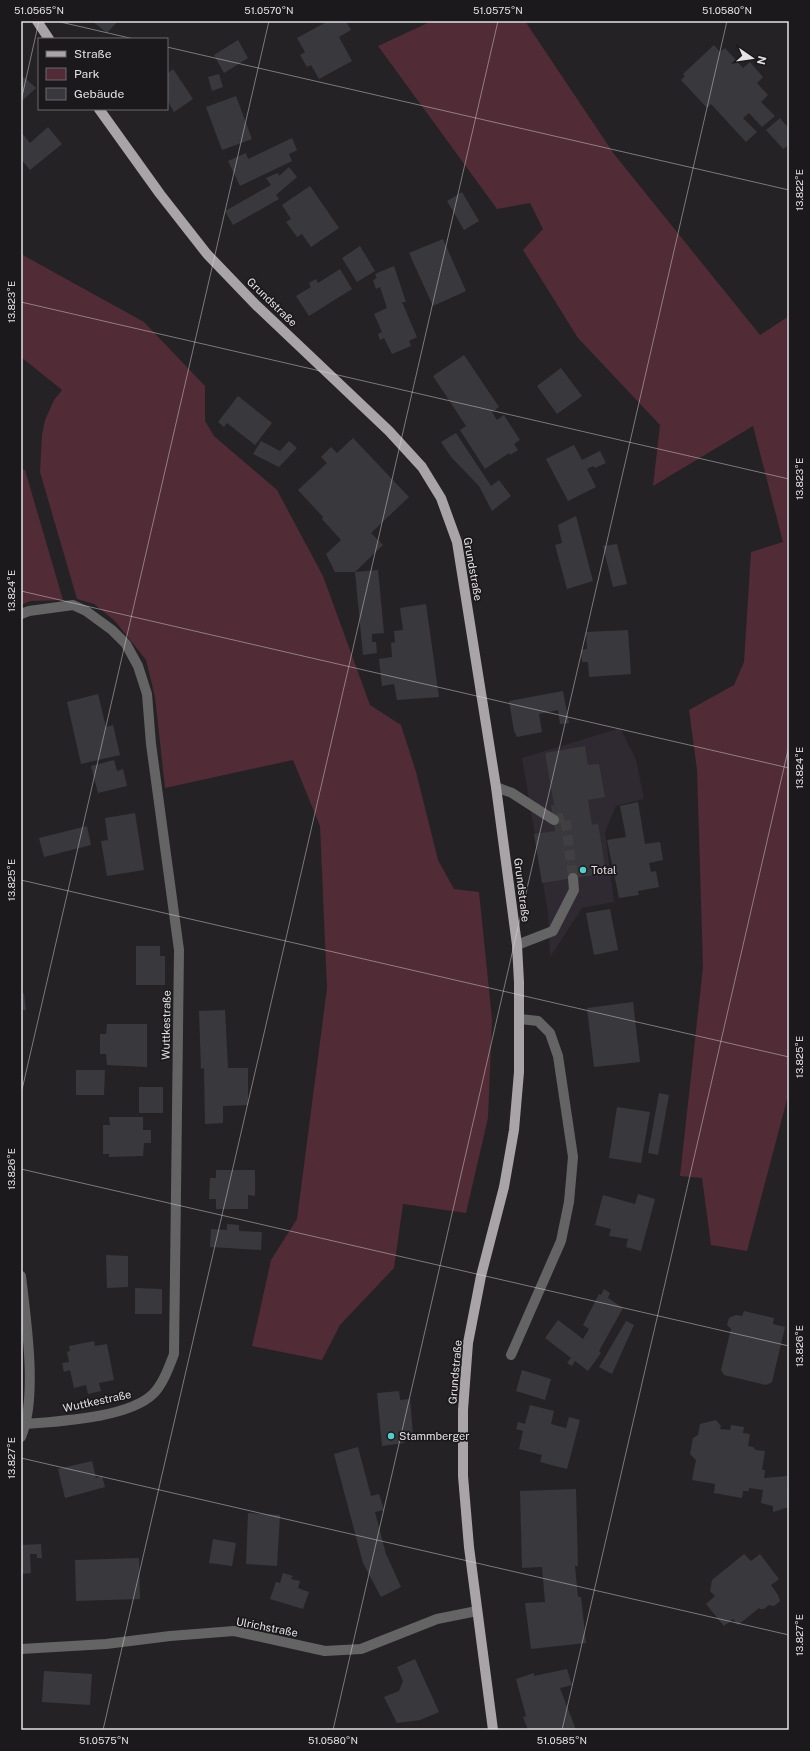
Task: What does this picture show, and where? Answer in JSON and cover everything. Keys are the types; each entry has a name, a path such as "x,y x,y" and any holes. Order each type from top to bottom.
{"main road":[{"path":"37,21 49,38"},
{"name":"Grundstraße","path":"100,110 160,194 207,254 256,305 389,431 422,466 441,498 457,542 496,786 517,945 520,1019 514,1130 504,1187 481,1276 470,1335 464,1403 463,1476 477,1611 493,1730"}],"street":[{"name":"Wuttkestraße","path":"21,614 29,611 73,605 112,630 126,644 138,666 147,694 151,744 179,950 174,1354 169,1368 154,1394 135,1407 65,1421 26,1424"},
{"path":"496,786 512,793 554,820"},
{"path":"517,945 553,931 574,890 573,878"},
{"path":"510,1355 561,1241 569,1202 573,1157 558,1056 550,1033 538,1021 520,1019"},
{"path":"21,1276 27,1332 29,1377 26,1424 21,1436"},
{"name":"Ulrichstraße","path":"21,1649 106,1644 170,1636 234,1631 325,1651 361,1649 437,1619 477,1611"}],"shaded area":[{"path":"620,728 636,760 644,799 616,806 605,832 614,902 582,908 550,957 548,913 522,758"}],"green space":[{"path":"432,21 525,21 614,154 760,335 789,316 789,1092 747,1251 711,1245 702,1178 680,1176 703,967 697,770 689,710 734,685 744,662 751,552 783,542 753,426 653,486 660,425 578,338 523,250 543,229 530,203 497,209 378,46"},
{"path":"21,254 144,322 205,386 205,421 214,436 277,490 323,576 370,705 401,725 416,772 438,860 454,889 479,892 492,1019 488,1118 466,1213 403,1204 394,1268 340,1325 322,1360 252,1346 271,1260 297,1219 327,988 320,826 293,760 165,788 155,697 146,660 115,621 94,604 77,599 40,472 42,435 45,420 54,400 62,390 21,357"},
{"path":"21,469 25,470 63,600 30,601 21,605"}],"building":[{"path":"92,21 118,21 107,33"},
{"path":"328,21 346,21 351,30 339,37 352,61 319,79 311,65 307,67 300,55 305,52 297,38"},
{"path":"238,40 248,58 224,73 214,55"},
{"path":"714,45 720,52 725,48 743,68 750,62 763,77 757,83 768,95 761,102 775,116 762,127 749,113 743,118 757,132 746,142 711,104 707,108 681,80 685,76 683,74"},
{"path":"173,69 193,99 174,112 168,102 168,73"},
{"path":"219,74 223,87 212,91 208,77"},
{"path":"24,77 36,88 21,102 21,80"},
{"path":"236,96 252,139 222,150 206,107"},
{"path":"780,118 789,129 789,145 783,149 766,130"},
{"path":"48,127 62,144 30,170 21,159 21,132 30,143"},
{"path":"292,138 297,150 289,154 292,161 240,186 228,161 246,153 248,159"},
{"path":"289,167 297,177 276,195 279,199 233,225 225,211 271,185 266,178 278,173 279,176"},
{"path":"310,186 339,228 311,247 302,234 297,237 286,222 291,219 282,205"},
{"path":"462,192 479,221 464,230 447,201"},
{"path":"443,239 466,291 433,306 409,253"},
{"path":"360,246 375,271 357,282 342,258"},
{"path":"394,266 406,302 402,302 417,337 409,341 411,346 392,354 384,338 380,340 378,334 382,332 374,314 387,308 380,287 376,289 373,280 377,278 375,274"},
{"path":"340,269 352,289 309,316 296,296 311,287 309,283 316,279 318,283"},
{"path":"464,355 499,407 492,412 497,420 504,415 520,440 514,444 518,450 510,455 509,453 485,469 460,430 466,426 433,376"},
{"path":"561,368 582,396 557,414 537,386"},
{"path":"238,396 272,423 255,445 227,423 224,427 218,422"},
{"path":"456,433 491,486 499,480 511,496 492,511 479,486 451,457 441,442"},
{"path":"353,438 409,497 371,533 383,545 355,572 335,572 326,554 341,540 322,519 323,517 298,490 327,463 321,457 331,447 337,453"},
{"path":"261,441 280,451 289,441 297,448 279,467 253,454"},
{"path":"574,445 582,460 600,451 606,463 595,468 593,466 587,469 596,487 568,501 546,459"},
{"path":"576,516 593,581 567,589 555,545 562,543 558,525"},
{"path":"617,544 627,584 613,587 603,546"},
{"path":"378,570 384,633 372,634 372,642 376,642 377,653 363,655 355,572"},
{"path":"426,604 439,697 397,700 394,684 382,686 379,659 392,657 391,643 395,642 394,631 403,630 400,608"},
{"path":"628,630 631,674 589,677 588,662 582,662 581,650 587,649 586,632"},
{"path":"563,691 569,723 560,724 558,710 539,714 542,732 517,737 514,731 509,701"},
{"path":"98,694 106,727 113,725 120,755 81,764 67,702"},
{"path":"585,746 588,765 599,764 605,797 588,800 592,825 598,823 606,873 542,883 534,834 555,831 551,805 554,805 545,753"},
{"path":"114,760 117,771 123,769 127,786 98,793 91,766"},
{"path":"638,802 645,844 660,842 663,860 649,863 651,872 656,871 659,887 638,891 639,895 619,898 607,840 626,837 620,806"},
{"path":"135,813 144,870 107,876 101,841 108,840 105,818"},
{"path":"87,826 91,845 44,857 39,838"},
{"path":"610,909 618,950 594,955 586,913"},
{"path":"136,946 160,946 160,956 165,956 165,985 136,985"},
{"path":"21,990 24,994 26,1010 21,1010"},
{"path":"633,1002 640,1062 594,1067 587,1008"},
{"path":"225,1010 228,1068 248,1068 248,1105 223,1106 223,1123 205,1124 204,1068 201,1069 199,1011"},
{"path":"107,1024 147,1024 147,1067 107,1065 106,1054 100,1054 100,1034 106,1034"},
{"path":"76,1070 105,1070 104,1095 76,1095"},
{"path":"139,1087 163,1087 163,1113 139,1113"},
{"path":"659,1093 669,1095 658,1155 648,1153"},
{"path":"617,1107 650,1112 641,1163 609,1158"},
{"path":"109,1117 143,1117 143,1130 151,1130 151,1143 144,1143 143,1156 109,1157 109,1154 103,1154 103,1125 110,1125"},
{"path":"216,1170 255,1170 255,1196 248,1195 248,1209 216,1209 216,1199 209,1199 210,1178 216,1178"},
{"path":"638,1194 655,1199 641,1251 626,1247 628,1239 609,1236 611,1229 595,1225 603,1195 635,1204"},
{"path":"227,1224 239,1225 239,1231 262,1232 261,1250 210,1247 211,1229 227,1230"},
{"path":"106,1255 128,1256 128,1287 107,1288"},
{"path":"135,1288 162,1289 162,1314 135,1314"},
{"path":"604,1289 610,1293 608,1298 623,1308 599,1351 601,1353 588,1371 575,1361 572,1366 567,1363 571,1358 545,1338 558,1320 583,1339 589,1329 583,1325 599,1294 601,1295"},
{"path":"744,1311 774,1318 773,1324 785,1327 772,1382 766,1385 724,1375 721,1370 731,1329 727,1325 729,1318 736,1315 742,1316"},
{"path":"626,1321 634,1325 612,1374 599,1367"},
{"path":"94,1341 95,1346 107,1344 114,1380 99,1383 101,1391 88,1394 86,1385 74,1388 70,1370 64,1372 62,1363 69,1362 67,1352 70,1351 69,1346"},
{"path":"522,1370 551,1379 545,1400 516,1391"},
{"path":"399,1391 400,1400 410,1399 413,1434 403,1435 404,1443 382,1446 377,1393"},
{"path":"530,1405 554,1411 551,1424 566,1428 569,1417 580,1420 567,1469 540,1462 542,1455 519,1449 523,1431 516,1429 518,1422 525,1424"},
{"path":"716,1420 721,1426 720,1429 730,1430 731,1425 744,1427 743,1433 750,1434 748,1446 753,1447 756,1450 765,1451 762,1470 765,1470 764,1478 787,1476 789,1507 773,1512 773,1506 761,1503 763,1490 749,1488 749,1491 743,1491 742,1498 714,1493 715,1484 692,1480 696,1460 690,1454 693,1438 698,1435 700,1424"},
{"path":"358,1447 371,1496 379,1494 384,1510 375,1512 386,1554 401,1587 381,1597 363,1563 334,1454"},
{"path":"92,1461 96,1478 102,1476 105,1487 65,1498 58,1469"},
{"path":"576,1489 578,1566 575,1566 578,1597 581,1597 586,1643 531,1649 525,1603 545,1602 542,1567 522,1568 520,1491"},
{"path":"248,1513 280,1515 277,1566 246,1564"},
{"path":"213,1539 236,1543 232,1566 209,1563"},
{"path":"41,1544 42,1558 37,1558 37,1554 30,1554 31,1573 21,1574 21,1545"},
{"path":"744,1554 751,1561 760,1554 779,1579 771,1585 780,1601 774,1606 769,1605 764,1609 759,1608 738,1625 733,1619 724,1626 706,1604 715,1596 710,1591 712,1580"},
{"path":"139,1558 140,1599 76,1601 75,1560"},
{"path":"283,1573 293,1576 291,1579 300,1581 298,1588 309,1592 303,1609 270,1599 276,1582 280,1583"},
{"path":"415,1659 439,1712 420,1720 397,1723 384,1697 399,1691 403,1681 397,1667"},
{"path":"567,1669 572,1685 560,1688 576,1730 528,1730 523,1717 526,1716 516,1679 534,1673 534,1676"},
{"path":"44,1671 92,1674 90,1705 42,1702"}],"tunnel":[{"path":"554,820 565,817 573,878"}],"place":[{"name":"Total","path":"583,870"},
{"name":"Stammberger","path":"391,1436"}]}
